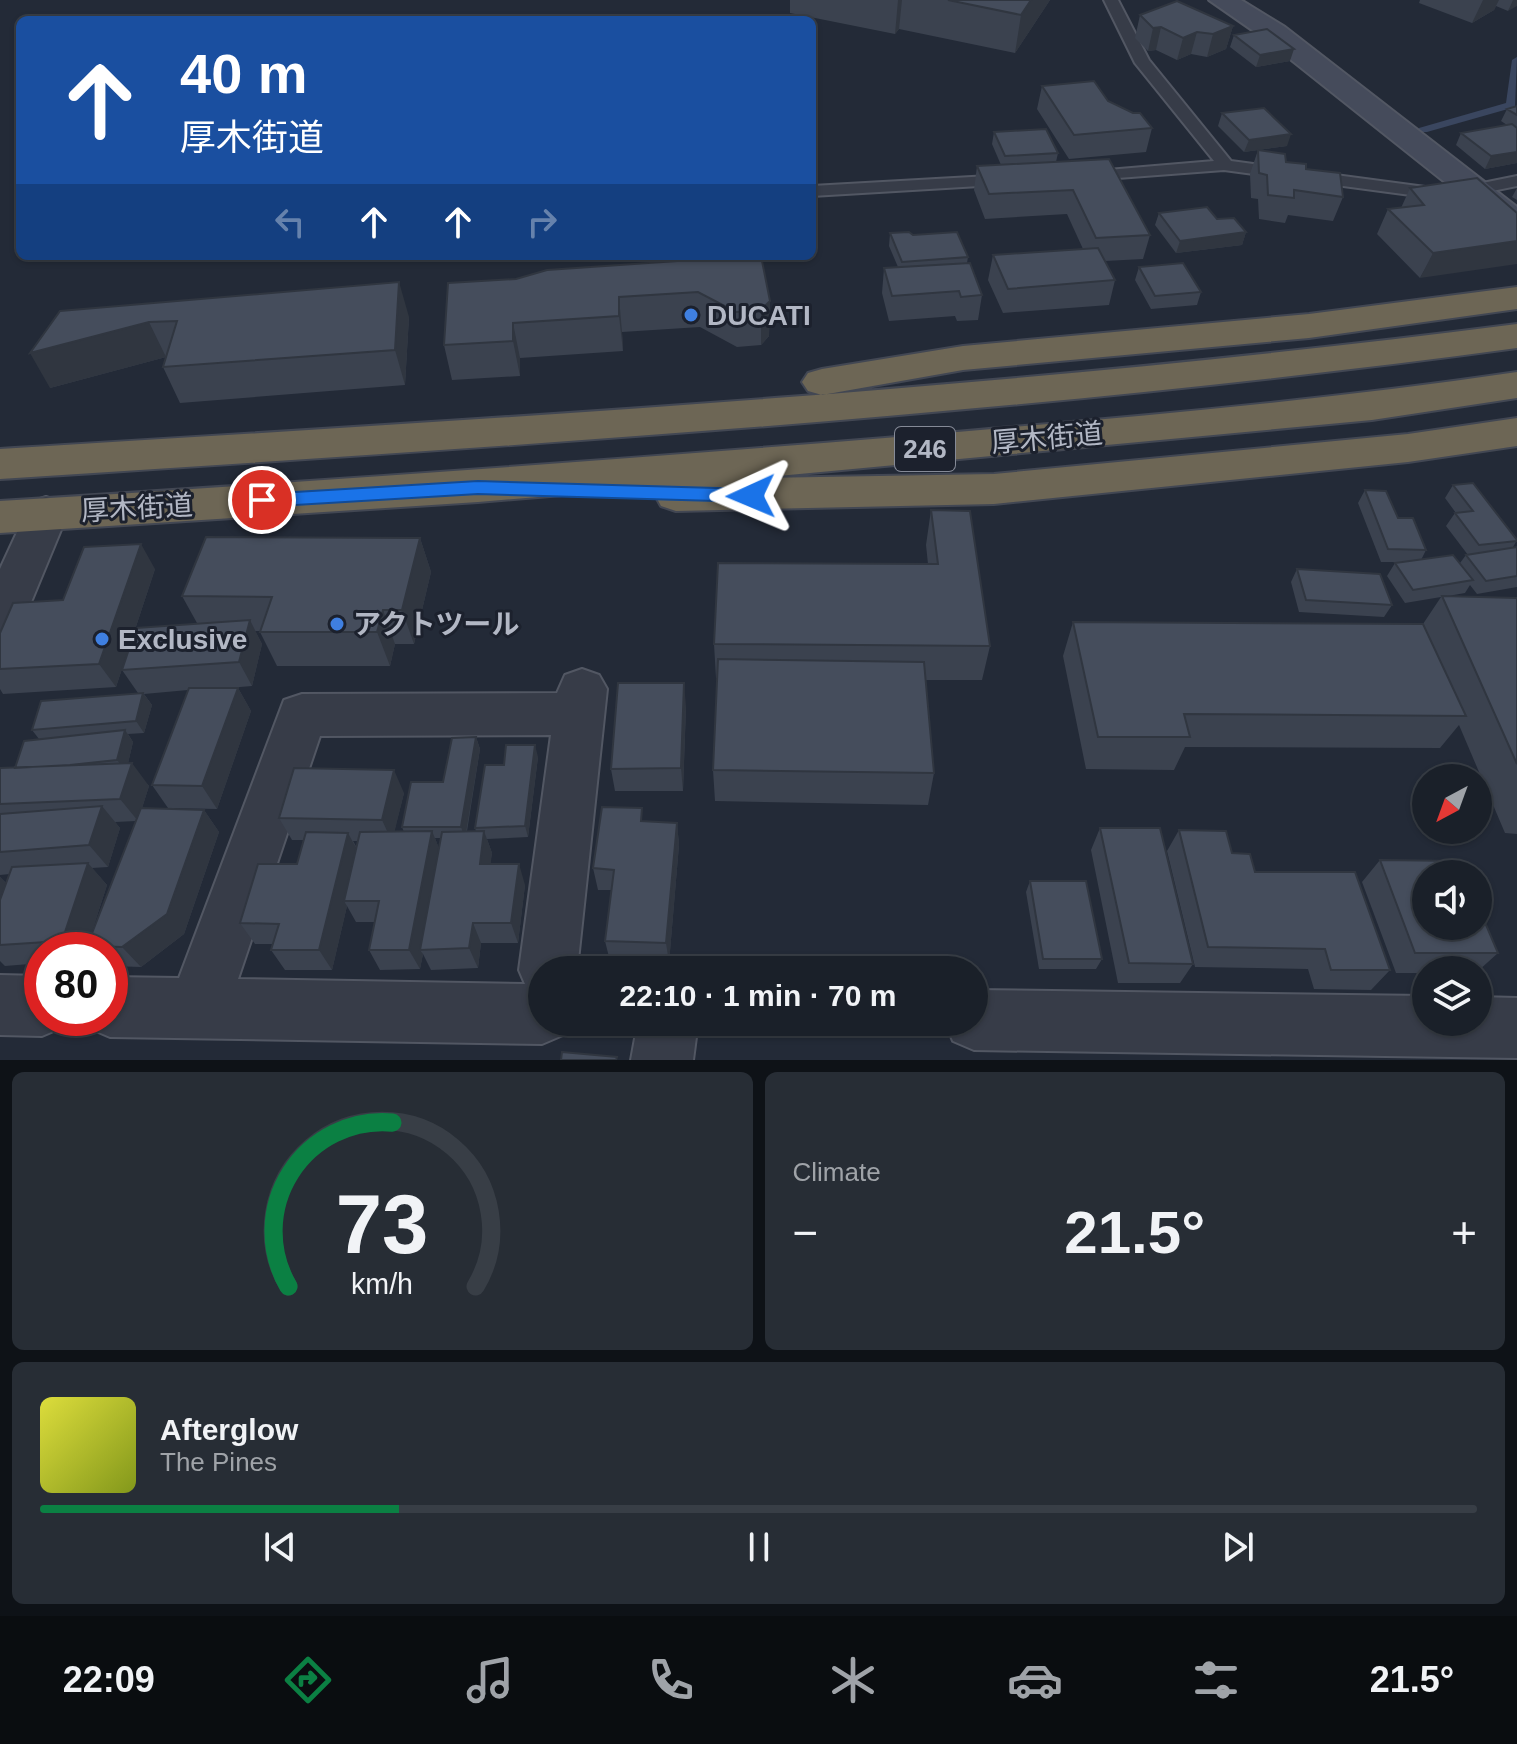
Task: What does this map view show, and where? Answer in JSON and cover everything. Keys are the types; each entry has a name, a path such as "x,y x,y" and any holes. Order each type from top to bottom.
{"highway":[{"path":"560,427 963,358 1309,326 1517,298"},
{"name":"厚木街道","path":"0,464 560,427 1005,393 1337,362 1517,336"},
{"name":"厚木街道","path":"0,517 478,487 1372,407 1517,385"},
{"path":"478,487 721,497 994,489 1408,448 1517,432"}],"street":[{"path":"1222,0 1275,33 1517,223"},
{"path":"0,623 46,513"},
{"path":"198,1008 302,715 580,701 550,956"},
{"path":"0,1005 24,1006"},
{"path":"128,1007 528,1014"},
{"path":"988,1020 1517,1028"},
{"path":"662,1060 666,1036"}],"lane":[{"path":"1111,0 1119,28 1135,52 1220,154 1224,165"},
{"path":"1059,178 1224,165 1286,170 1427,194 1475,192 1517,181"},
{"path":"816,191 1030,179"}],"building":[{"path":"948,0 1031,0 1021,15"},
{"path":"1177,1 1233,26 1213,34 1197,32 1183,38 1161,27 1153,28 1140,15"},
{"path":"1267,29 1294,49 1260,55 1234,35"},
{"path":"1094,81 1108,101 1133,113 1140,113 1152,128 1074,135 1042,86"},
{"path":"1517,106 1517,115 1507,109"},
{"path":"1264,108 1291,134 1249,140 1222,113"},
{"path":"1512,124 1517,128 1517,152 1491,156 1461,133"},
{"path":"1046,129 1058,153 1005,156 994,132"},
{"path":"1258,150 1285,154 1286,162 1306,164 1306,169 1340,173 1343,197 1294,190 1294,198 1268,195 1267,175 1259,173"},
{"path":"1109,159 1150,235 1096,238 1073,190 989,194 977,166"},
{"path":"1477,178 1517,213 1517,241 1433,253 1388,209 1424,205 1410,188"},
{"path":"1207,207 1217,219 1234,218 1246,232 1180,241 1159,213"},
{"path":"909,232 913,235 957,232 968,257 902,262 890,233"},
{"path":"1098,248 1115,280 1008,289 993,255"},
{"path":"692,260 762,260 770,301 761,310 736,312 698,292 619,297 619,316 513,323 513,341 444,345 448,283 516,279 547,270"},
{"path":"970,263 982,295 961,297 959,291 892,296 884,268"},
{"path":"1183,263 1201,292 1155,296 1139,267"},
{"path":"399,282 395,350 163,367 177,321 149,322 30,353 60,311"},
{"path":"1473,483 1517,541 1479,545 1455,513 1473,511 1453,485"},
{"path":"1365,490 1386,491 1398,518 1413,518 1426,550 1388,549"},
{"path":"931,510 970,511 990,646 714,644 718,563 938,564"},
{"path":"206,537 420,538 402,610 383,610 377,632 260,632 272,597 182,596"},
{"path":"141,544 99,664 0,669 0,633 13,603 63,600 84,547"},
{"path":"1517,547 1517,576 1486,581 1466,555"},
{"path":"1453,555 1473,580 1413,590 1395,563"},
{"path":"1297,569 1380,574 1392,605 1306,600"},
{"path":"1442,596 1517,598 1517,764"},
{"path":"250,620 239,662 122,670 136,628"},
{"path":"1073,622 1423,624 1466,716 1184,714 1190,737 1098,737"},
{"path":"718,659 924,662 934,773 713,770"},
{"path":"618,683 684,683 681,768 611,769"},
{"path":"189,688 238,688 202,786 152,785"},
{"path":"143,693 136,721 32,730 41,701"},
{"path":"125,730 117,760 15,768 24,741"},
{"path":"476,737 461,827 402,827 411,782 443,782 452,738"},
{"path":"506,745 535,745 525,826 475,828 485,765 504,765"},
{"path":"132,763 120,799 0,804 0,768"},
{"path":"294,768 394,770 382,820 279,818"},
{"path":"102,806 89,845 0,852 0,814"},
{"path":"602,807 642,808 641,821 677,823 666,943 605,941 614,870 593,868"},
{"path":"141,808 204,810 167,914 128,943 128,932 92,932"},
{"path":"1100,828 1160,828 1193,964 1129,963"},
{"path":"1179,830 1226,831 1232,853 1250,854 1255,872 1355,872 1390,970 1331,970 1325,949 1208,947"},
{"path":"432,831 409,950 369,950 379,901 344,901 360,832"},
{"path":"484,831 480,864 519,864 511,923 473,923 469,948 420,950 442,832"},
{"path":"306,832 348,833 319,950 271,950 279,924 240,923 258,864 297,864"},
{"path":"1380,860 1412,860 1412,940 1492,939 1498,953 1415,953"},
{"path":"88,863 65,932 24,932 24,943 0,945 0,900 12,867"},
{"path":"1030,881 1086,881 1102,959 1043,959"},
{"path":"562,1052 617,1057 616,1060 561,1060"}],"waterway":[{"path":"1423,130 1511,105 1517,60"}],"place":[{"name":"DUCATI","path":"691,315"},
{"name":"アクトツール","path":"337,624"},
{"name":"Exclusive","path":"102,639"}],"route":[{"path":"262,500 478,487 751,496"}]}
